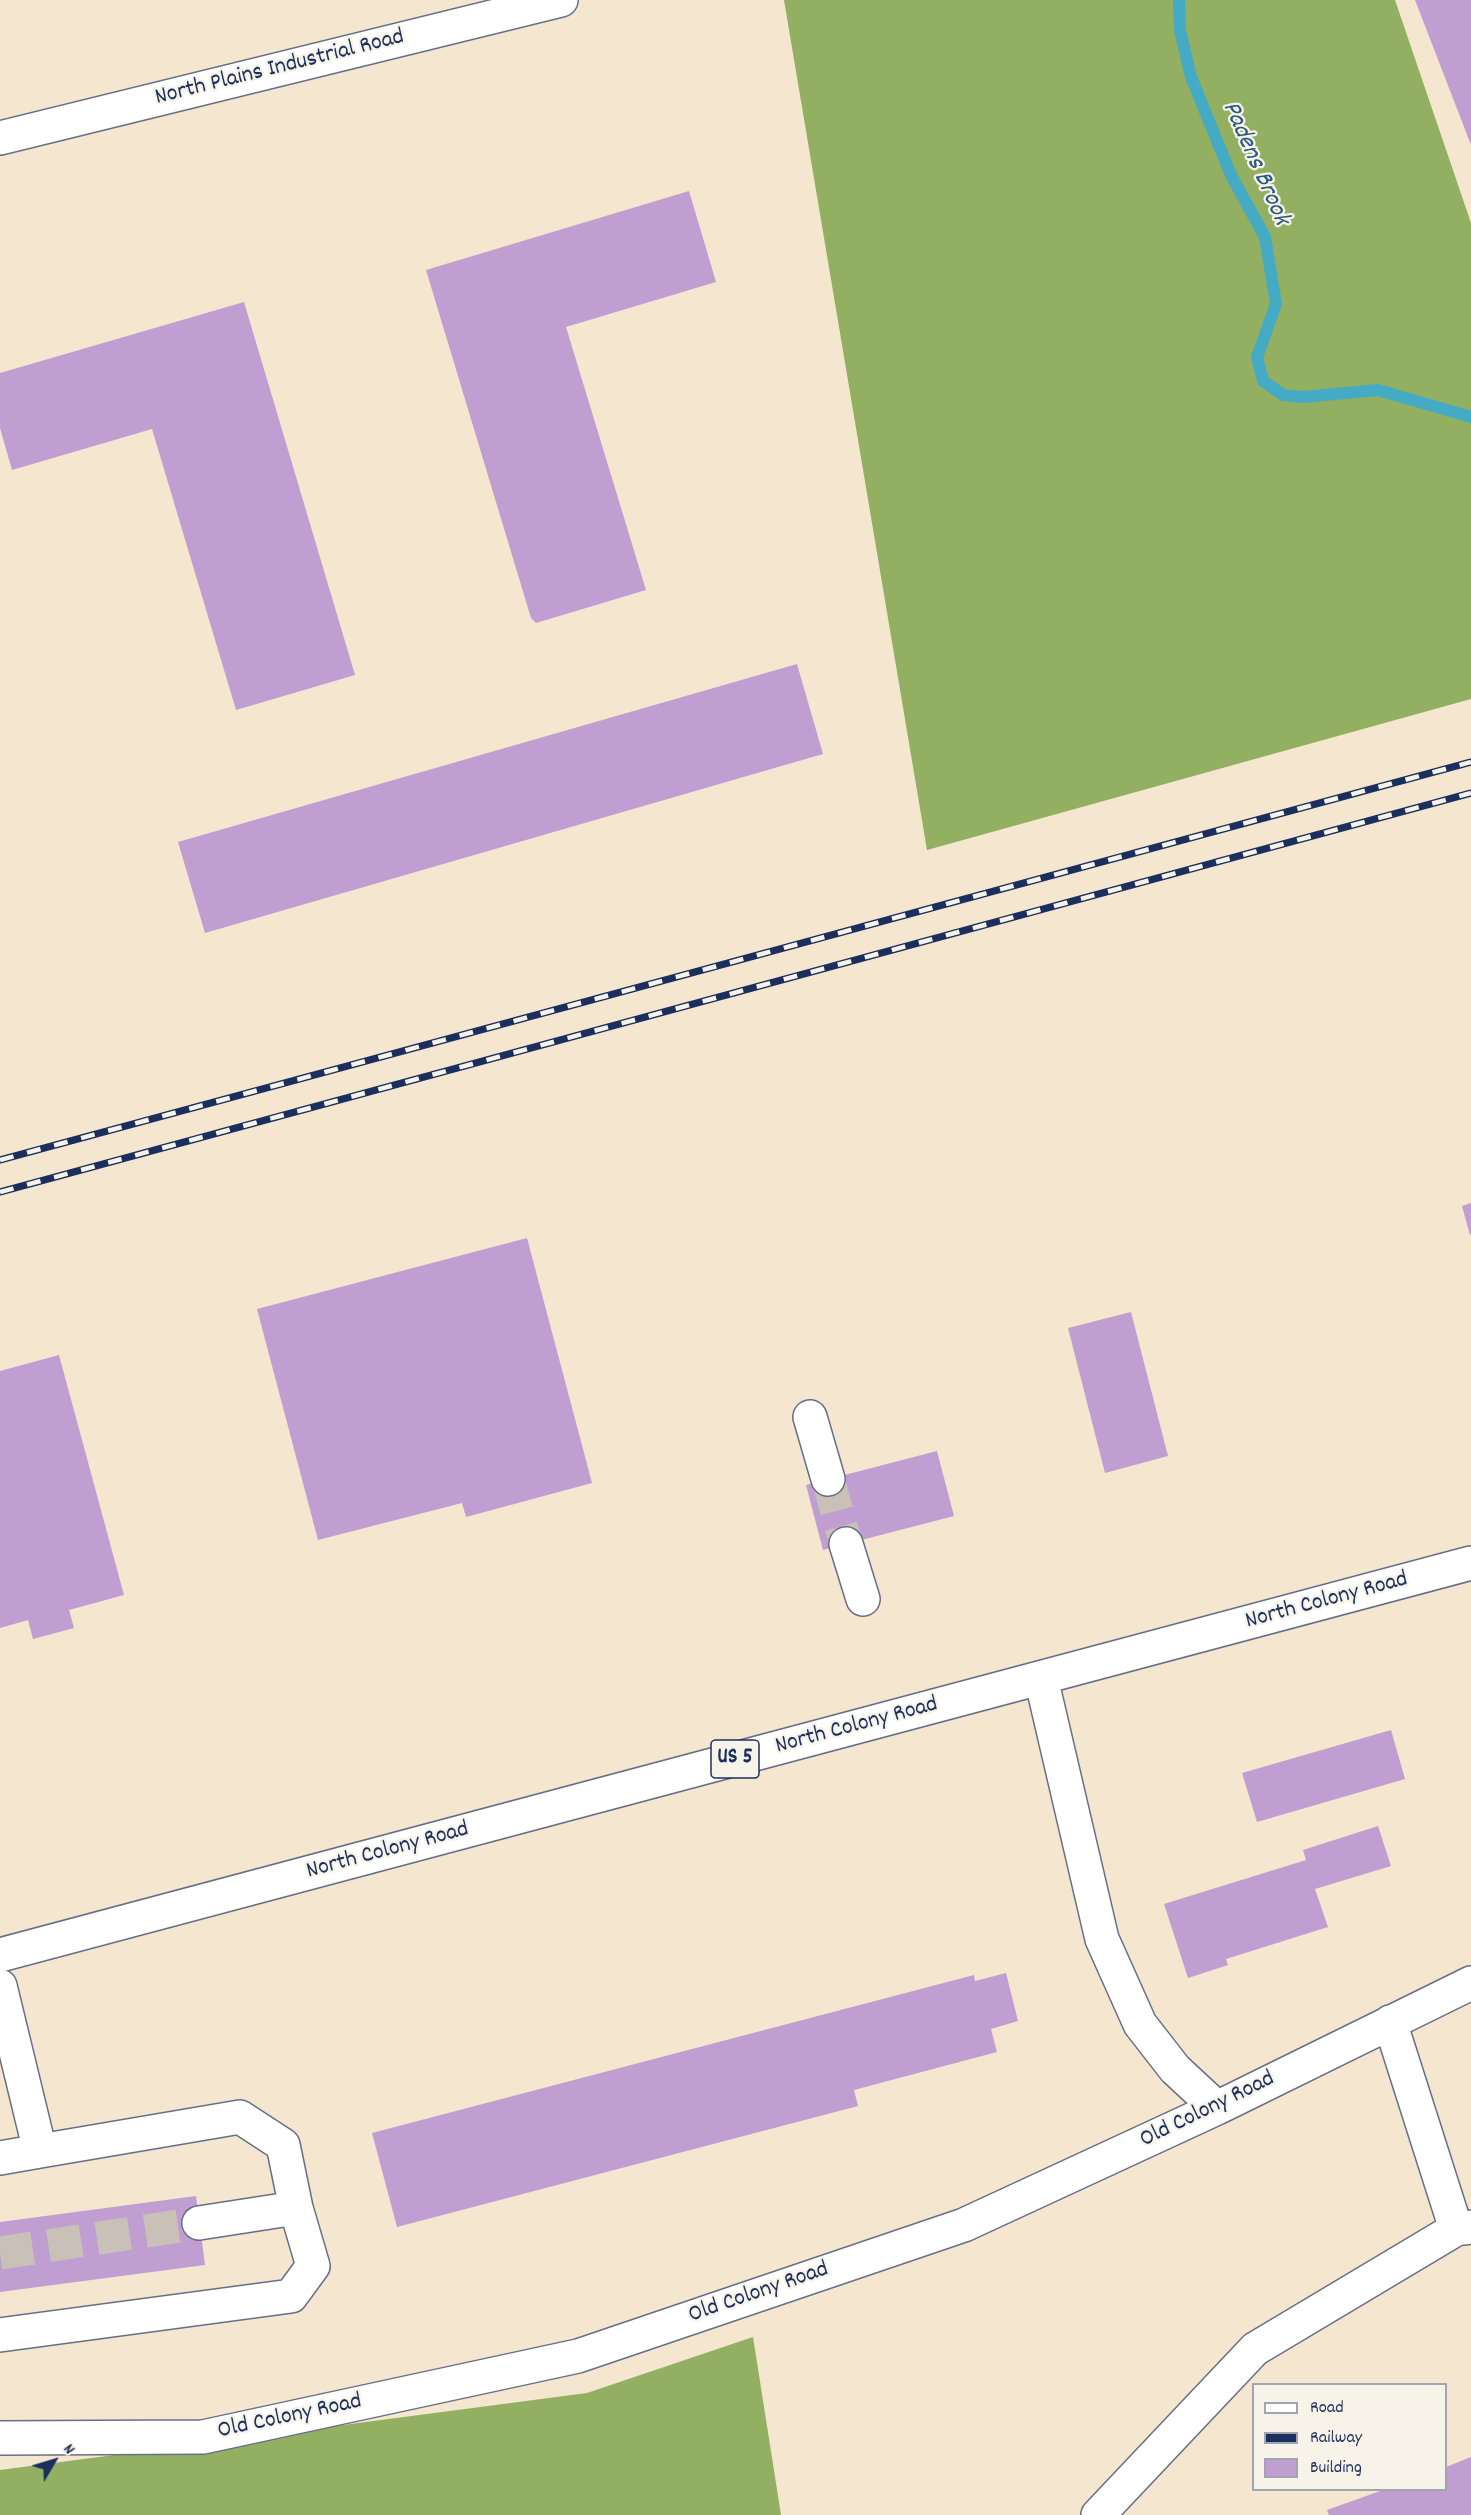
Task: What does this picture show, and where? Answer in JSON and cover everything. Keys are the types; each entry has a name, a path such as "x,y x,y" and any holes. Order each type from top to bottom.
{"street":[{"name":"North Plains Industrial Road","path":"0,138 561,0"},
{"path":"810,1417 828,1479"},
{"path":"846,1544 863,1599"},
{"name":"North Colony Road","path":"0,1955 1471,1563"},
{"path":"1041,1678 1102,1939 1140,2024 1175,2069 1217,2108"},
{"name":"Old Colony Road","path":"0,2438 203,2437 578,2356 964,2225 1217,2108 1471,1983"},
{"path":"0,1986 40,2151"},
{"path":"1098,2515 1255,2349 1464,2228 1390,2022"},
{"path":"0,2158 240,2117 284,2145 296,2208 312,2266 291,2296 0,2335"},
{"path":"199,2223 296,2208"}],"green space":[{"path":"784,0 1395,0 1471,223 1471,699 927,850"},
{"path":"753,2337 781,2515 0,2515 0,2470 587,2393"}],"building":[{"path":"1415,0 1471,0 1471,145"},
{"path":"689,191 716,282 566,327 646,590 536,623 531,618 426,270"},
{"path":"244,302 355,675 236,710 152,429 12,470 0,428 0,373"},
{"path":"797,664 823,754 205,933 178,842"},
{"path":"1471,1203 1471,1234 1470,1235 1462,1206"},
{"path":"527,1238 592,1483 466,1517 462,1503 318,1540 257,1309"},
{"path":"1131,1312 1168,1456 1105,1473 1068,1328"},
{"path":"59,1355 124,1595 69,1610 74,1628 33,1639 28,1620 0,1628 0,1371"},
{"path":"937,1451 954,1516 823,1550 806,1485"},
{"path":"1391,1730 1405,1779 1257,1822 1242,1773"},
{"path":"1378,1826 1391,1866 1315,1889 1328,1927 1226,1959 1228,1965 1188,1978 1164,1904 1306,1860 1303,1850"},
{"path":"1006,1973 1018,2021 991,2029 997,2052 854,2090 858,2106 397,2227 372,2133 974,1975 975,1981"},
{"path":"196,2196 205,2265 0,2292 0,2222"},
{"path":"1471,2457 1471,2515 1329,2515 1327,2510 1380,2491 1447,2491 1447,2467"}],"waterway":[{"name":"Padens Brook","path":"1179,0 1180,30 1191,77 1231,175 1265,237 1276,304 1257,357 1263,381 1283,395 1303,397 1378,390 1471,417"}],"tunnel":[{"path":"828,1479 846,1544"},
{"path":"0,2253 199,2223"}],"railway":[{"path":"0,1160 1471,762"},
{"path":"0,1192 1471,793"}]}
